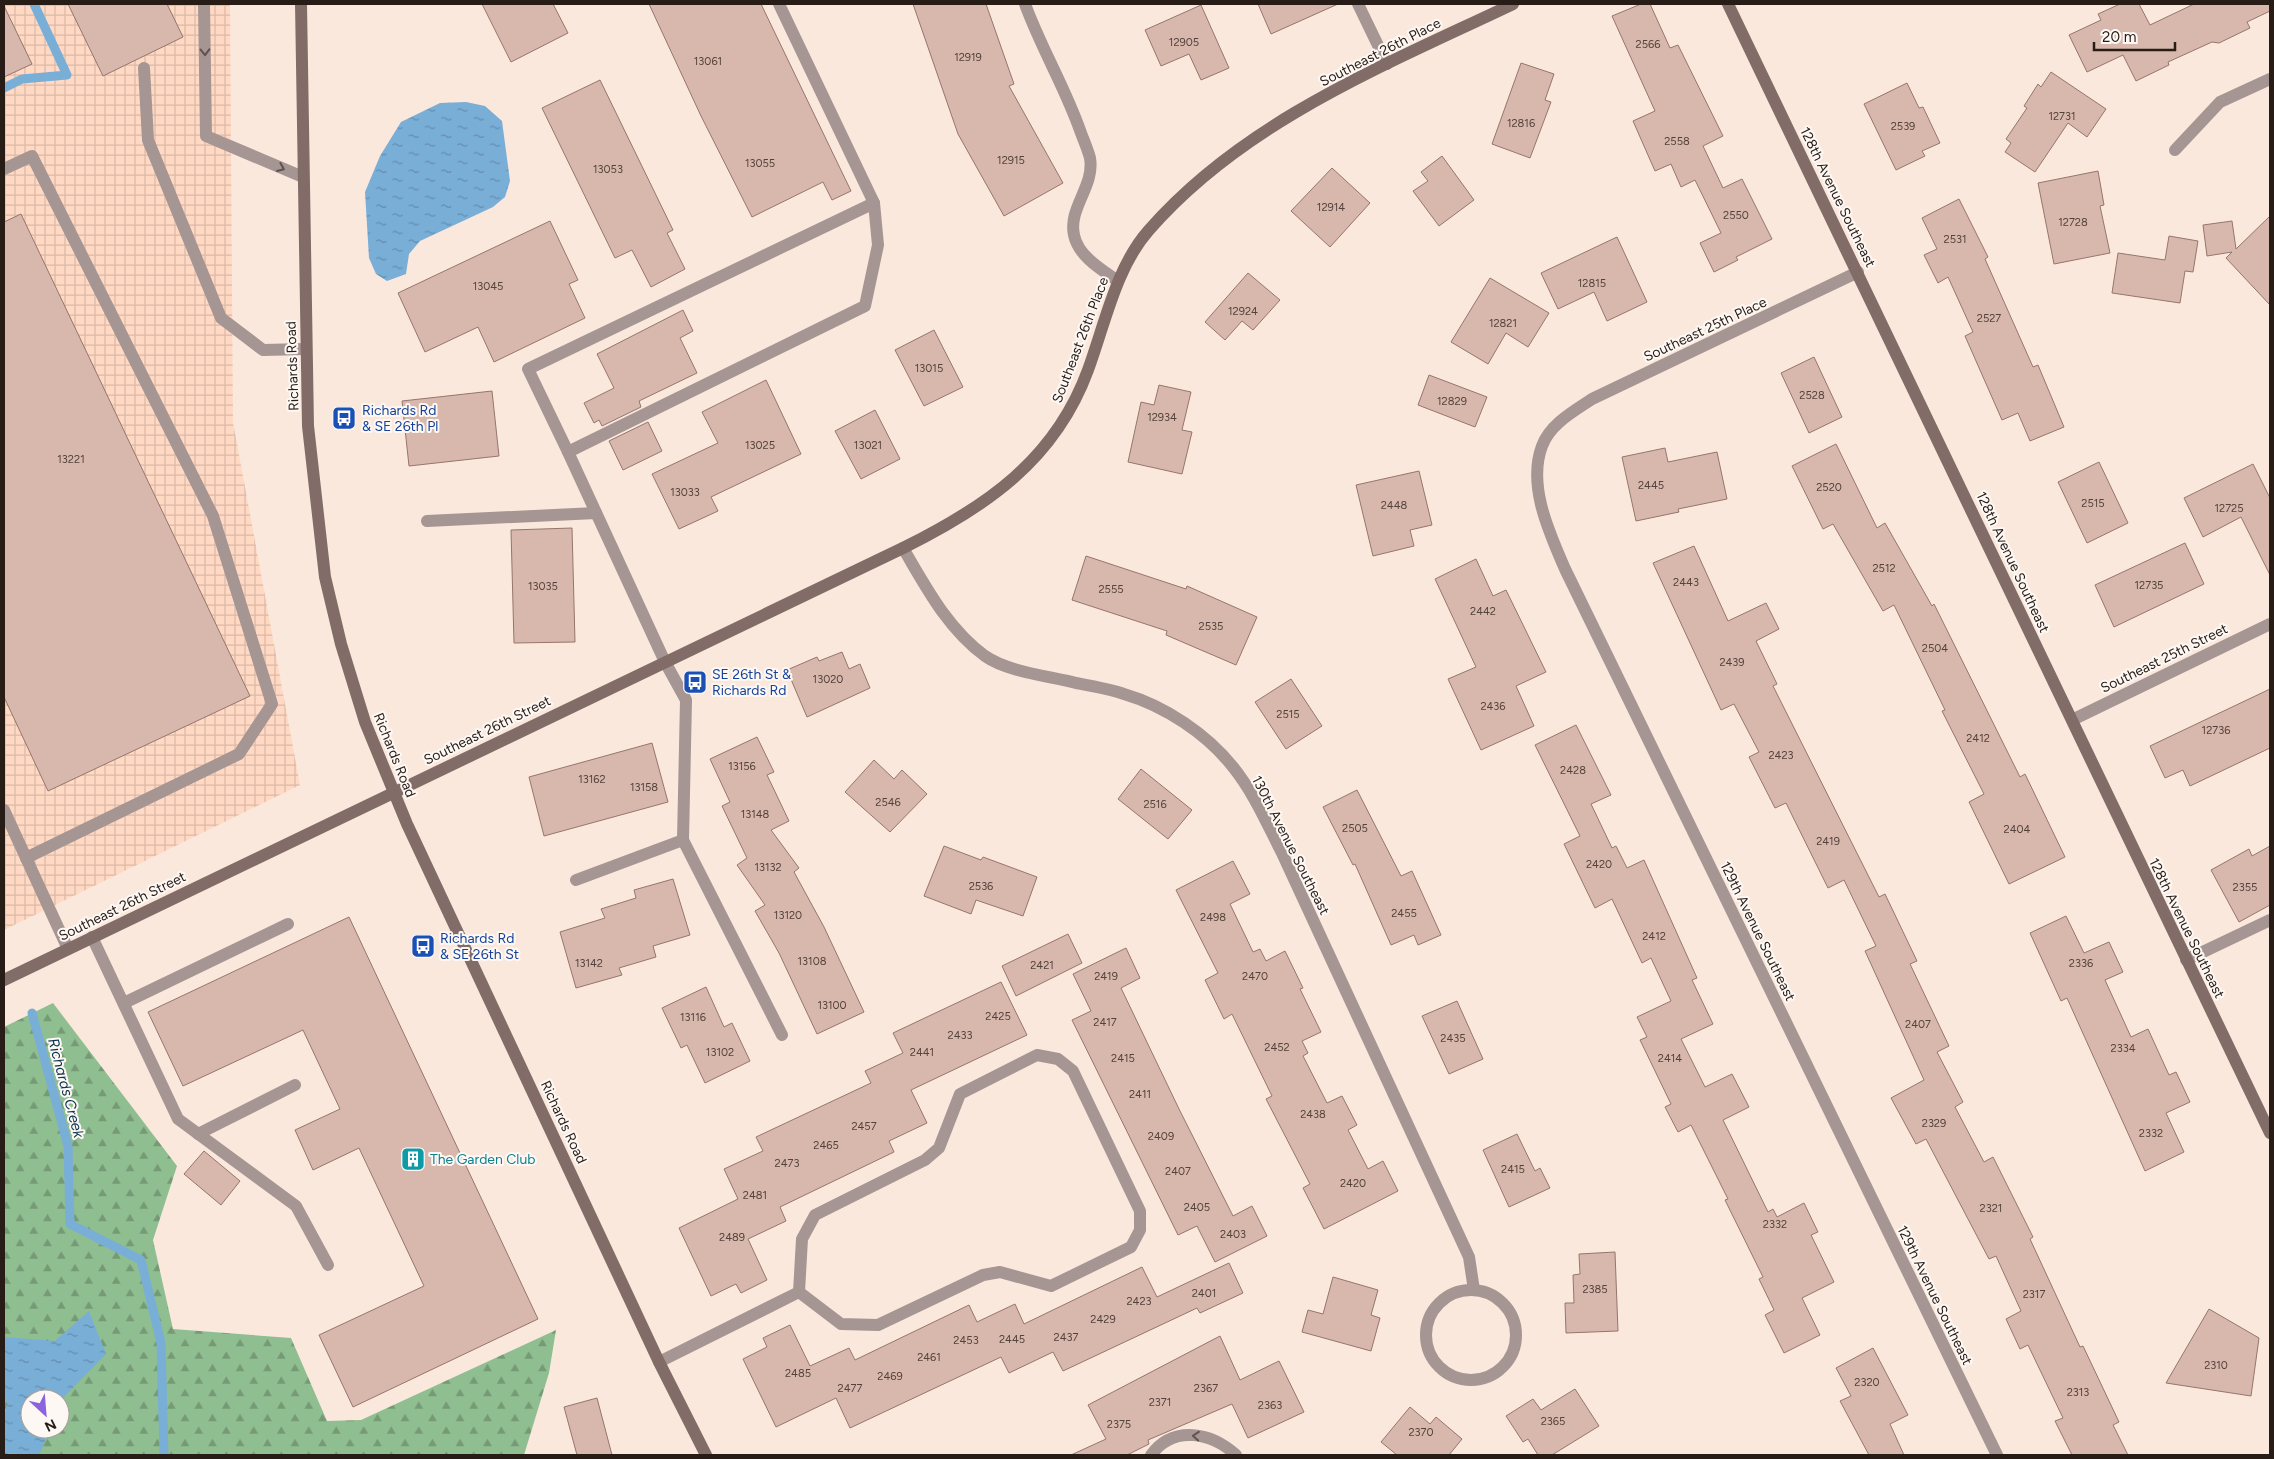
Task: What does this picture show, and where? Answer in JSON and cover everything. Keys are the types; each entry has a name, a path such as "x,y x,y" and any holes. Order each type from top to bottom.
{"street":[{"path":"204,4 206,136 303,177"},
{"name":"Richards Road","path":"301,4 308,426 325,577 341,644 365,722 394,792 659,1362 706,1455"},
{"path":"568,452 865,306 878,245 874,203 779,4"},
{"path":"1025,4 1074,112 1090,159 1090,176 1073,221 1074,236 1081,251 1098,268 1118,281"},
{"path":"1358,4 1387,64"},
{"name":"Southeast 26th Place","path":"902,548 939,530 990,498 1024,470 1049,442 1072,408 1088,370 1118,281 1147,232 1186,190 1227,156 1302,108 1387,64 1513,4"},
{"name":"128th Avenue Southeast","path":"1728,4 2270,1133"},
{"path":"144,68 148,140 221,318 263,350 306,349"},
{"path":"2175,150 2220,102 2270,79"},
{"path":"4,169 32,156 209,508 272,704 239,754 26,858"},
{"path":"782,1035 683,840 686,700 665,662 528,369 874,203"},
{"name":"Southeast 25th Place","path":"1566,416 1592,399 1858,272"},
{"name":"129th Avenue Southeast","path":"1566,416 1552,431 1542,446 1539,460 1538,483 1550,535 1997,1455"},
{"path":"427,521 596,513"},
{"name":"Southeast 26th Street","path":"4,980 902,548"},
{"name":"130th Avenue Southeast","path":"902,548 951,625 986,656 1019,670 1125,694 1166,712 1205,738 1233,767 1254,798 1282,853 1469,1257 1474,1290"},
{"name":"Southeast 25th Street","path":"2072,720 2270,624"},
{"path":"4,810 68,949"},
{"path":"576,880 683,840"},
{"path":"2186,960 2270,920"},
{"path":"124,1003 288,924"},
{"path":"92,937 178,1119 296,1206 328,1265"},
{"path":"1037,1055 1058,1059 1073,1071 1140,1211 1140,1230 1131,1247 1051,1286 1000,1272 983,1275 878,1325 841,1324 799,1292 802,1239 815,1215 925,1160 938,1148 960,1094 1037,1055"},
{"path":"198,1134 295,1085"},
{"path":"1474,1290 1496,1298 1511,1314 1516,1329 1515,1344 1510,1358 1500,1370 1486,1378 1471,1381 1457,1379 1444,1372 1434,1361 1427,1348 1425,1334 1428,1320 1435,1307 1446,1297 1460,1291 1474,1290"},
{"path":"659,1362 799,1292"},
{"path":"1151,1455 1170,1440 1187,1435 1206,1436 1222,1443 1236,1455"}],"shaded area":[{"path":"4,4 230,4 233,422 300,785 4,930"}],"green space":[{"path":"53,1003 177,1166 153,1240 173,1329 291,1338 327,1421 361,1420 556,1330 549,1373 524,1455 4,1455 4,1027"}],"water":[{"path":"466,102 485,106 502,121 510,181 505,197 493,207 420,241 409,254 406,274 387,281 376,274 369,258 365,192 380,156 401,122 440,103"},
{"path":"89,1311 106,1354 70,1391 70,1389 20,1389 20,1439 46,1439 39,1455 4,1453 4,1422 7,1402 4,1399 4,1337 55,1341"}],"building":[{"path":"68,4 167,4 183,37 103,76"},
{"path":"482,4 553,4 568,33 511,62"},
{"path":"649,4 761,4 851,191 832,200 823,182 752,217 701,116"},
{"path":"913,4 986,4 1014,84 1009,86 1063,183 1004,216 958,134"},
{"path":"1258,4 1338,4 1271,34"},
{"path":"1641,4 1650,4 1670,48 1678,45 1723,136 1703,146 1723,188 1742,179 1772,239 1736,257 1738,260 1714,272 1700,243 1721,233 1695,180 1681,187 1671,164 1655,171 1633,121 1655,111 1612,16"},
{"path":"2120,4 2139,4 2150,25 2194,4 2270,4 2270,11 2247,22 2250,28 2219,43 2212,42 2168,62 2169,65 2136,81 2123,55 2087,72 2069,35 2101,20 2098,14"},
{"path":"1201,5 1229,68 1201,80 1189,54 1161,66 1145,30"},
{"path":"4,6 32,64 4,77"},
{"path":"1521,63 1554,74 1545,100 1551,102 1530,158 1492,144"},
{"path":"2051,72 2106,109 2087,137 2068,123 2035,172 2005,152 2011,143 2006,139 2027,108 2024,106 2038,84 2041,87"},
{"path":"600,80 673,230 667,233 685,269 651,287 632,250 615,258 542,108"},
{"path":"1907,83 1919,108 1923,107 1940,143 1922,151 1925,156 1896,170 1864,104"},
{"path":"1442,156 1474,200 1439,226 1413,191 1428,181 1421,172"},
{"path":"1332,168 1370,203 1330,247 1291,211"},
{"path":"2098,171 2104,205 2100,206 2110,253 2054,264 2038,183"},
{"path":"1959,199 1988,257 1985,259 2033,367 2038,365 2064,427 2030,441 2018,413 2002,420 1965,336 1973,332 1948,277 1938,283 1924,255 1937,249 1922,218"},
{"path":"21,214 250,696 48,791 4,697 4,222"},
{"path":"2270,216 2270,305 2226,258 2232,252 2207,256 2203,225 2232,221 2236,249"},
{"path":"550,221 578,280 569,284 585,318 494,362 478,327 425,352 398,293"},
{"path":"2169,236 2198,241 2193,272 2185,271 2180,303 2112,293 2118,253 2165,260"},
{"path":"1617,237 1647,302 1607,321 1594,292 1558,309 1541,273"},
{"path":"1248,273 1280,300 1253,330 1242,321 1225,340 1205,322"},
{"path":"1490,278 1549,313 1528,347 1506,333 1488,364 1451,342"},
{"path":"683,310 693,331 680,338 697,373 639,401 641,407 602,426 599,420 594,423 584,403 614,388 597,354"},
{"path":"934,330 963,387 924,406 895,350"},
{"path":"1814,357 1842,417 1809,433 1781,373"},
{"path":"1429,375 1487,397 1475,427 1418,405"},
{"path":"766,380 801,454 711,497 718,511 679,529 652,474 718,443 702,412"},
{"path":"1159,385 1191,392 1182,430 1192,432 1182,474 1128,462 1141,402 1154,405"},
{"path":"492,391 499,456 409,466 402,401"},
{"path":"875,410 900,459 861,479 835,431"},
{"path":"648,422 662,451 623,470 609,441"},
{"path":"1836,444 1877,528 1885,523 1932,606 1934,604 2020,777 2025,774 2065,857 2009,884 1969,802 1984,794 1942,711 1945,710 1894,605 1883,611 1833,524 1823,529 1792,466"},
{"path":"1665,448 1668,462 1717,452 1727,499 1678,509 1679,512 1636,521 1622,457"},
{"path":"2099,462 2128,523 2087,543 2058,482"},
{"path":"2253,464 2270,498 2270,575 2241,517 2203,537 2184,498"},
{"path":"1419,471 1432,525 1410,530 1414,546 1373,556 1356,485"},
{"path":"572,528 575,642 514,643 511,530"},
{"path":"2185,543 2204,584 2114,627 2095,585"},
{"path":"1694,546 1728,621 1766,603 1779,629 1756,641 1777,684 1773,686 1879,897 1885,894 1917,961 1910,964 1949,1046 1937,1052 1963,1102 1955,1107 1984,1162 1993,1157 2033,1237 2030,1239 2080,1347 2083,1346 2119,1422 2113,1425 2128,1455 2072,1455 2055,1421 2063,1418 2028,1345 2020,1349 2006,1319 2021,1311 1996,1256 1989,1259 1926,1139 1916,1144 1891,1098 1924,1080 1865,951 1876,946 1844,880 1828,888 1786,803 1775,808 1749,757 1759,752 1734,704 1721,710 1653,563"},
{"path":"1086,556 1186,589 1187,586 1257,617 1236,665 1166,635 1167,631 1072,600"},
{"path":"1476,559 1493,596 1506,590 1546,672 1516,686 1534,726 1481,750 1448,679 1476,667 1435,579"},
{"path":"842,652 849,669 860,664 870,688 807,717 787,670 817,657 819,661"},
{"path":"1291,679 1322,726 1286,749 1255,702"},
{"path":"2270,689 2270,748 2190,786 2183,770 2165,778 2150,746"},
{"path":"1576,725 1611,795 1591,804 1612,848 1616,846 1627,868 1644,860 1697,978 1692,980 1713,1024 1681,1039 1705,1087 1732,1074 1749,1107 1723,1120 1768,1212 1773,1209 1777,1217 1804,1203 1818,1232 1811,1235 1834,1282 1802,1298 1820,1335 1784,1353 1765,1315 1774,1310 1759,1279 1763,1277 1725,1200 1728,1199 1691,1125 1678,1132 1665,1107 1671,1104 1640,1040 1647,1037 1637,1017 1671,1001 1651,958 1642,963 1612,899 1595,908 1564,844 1580,836 1535,745"},
{"path":"757,737 774,772 767,775 789,821 771,830 799,868 794,872 824,927 864,1012 817,1034 779,953 755,911 765,905 737,865 747,858 722,806 730,802 710,759"},
{"path":"652,743 668,802 544,836 529,777"},
{"path":"874,760 894,779 902,770 927,794 890,832 845,792"},
{"path":"1141,769 1192,810 1168,839 1118,799"},
{"path":"1357,790 1401,876 1412,871 1441,935 1418,945 1414,935 1391,945 1355,864 1353,865 1323,807"},
{"path":"944,846 981,860 983,857 1037,877 1023,916 976,900 971,914 924,896"},
{"path":"2270,846 2270,905 2239,922 2211,870 2249,849 2252,856"},
{"path":"1233,861 1250,894 1230,904 1253,952 1260,949 1266,961 1285,951 1303,988 1300,989 1321,1032 1302,1041 1308,1053 1303,1056 1327,1103 1342,1096 1357,1125 1348,1130 1368,1169 1383,1161 1398,1191 1324,1229 1303,1188 1310,1184 1266,1099 1272,1096 1232,1014 1224,1019 1205,980 1218,973 1176,890"},
{"path":"673,879 690,935 653,946 656,957 619,968 622,975 576,988 560,932 605,918 601,909 636,898 634,890"},
{"path":"2066,916 2084,953 2109,942 2123,972 2105,980 2131,1037 2148,1029 2169,1075 2176,1072 2190,1102 2166,1113 2184,1152 2145,1171 2067,998 2061,1001 2030,933"},
{"name":"The Garden Club","path":"349,917 538,1319 353,1407 319,1335 424,1286 359,1148 313,1170 295,1130 340,1109 303,1030 183,1086 148,1012"},
{"path":"1068,934 1082,963 1016,996 1002,966"},
{"path":"1126,948 1140,978 1121,988 1179,1109 1233,1216 1252,1206 1267,1236 1215,1262 1197,1226 1178,1235 1072,1020 1091,1011 1073,974"},
{"path":"1001,982 1027,1035 911,1090 927,1123 889,1141 894,1152 780,1207 786,1221 748,1239 767,1280 741,1293 736,1284 711,1296 679,1228 738,1199 724,1169 763,1151 756,1137 871,1083 865,1071 903,1053 893,1033"},
{"path":"706,987 724,1027 732,1023 750,1061 705,1083 687,1045 681,1048 662,1008"},
{"path":"1457,1001 1483,1059 1449,1074 1422,1016"},
{"path":"1517,1134 1535,1171 1540,1168 1550,1188 1509,1207 1483,1150"},
{"path":"204,1151 240,1181 221,1205 184,1174"},
{"path":"1615,1252 1618,1331 1566,1333 1565,1303 1574,1303 1573,1275 1580,1274 1579,1254"},
{"path":"1229,1263 1243,1293 1200,1313 1197,1308 1063,1371 1053,1352 1009,1373 1001,1357 850,1428 836,1398 776,1427 743,1359 767,1347 763,1338 790,1325 810,1366 849,1348 855,1360 969,1305 977,1322 1015,1304 1024,1324 1142,1267 1157,1297"},
{"path":"1333,1277 1378,1290 1371,1315 1380,1318 1371,1351 1302,1332 1308,1310 1323,1314"},
{"path":"2209,1309 2259,1338 2251,1396 2166,1383"},
{"path":"1220,1336 1240,1380 1279,1361 1304,1412 1248,1438 1232,1404 1148,1440 1149,1444 1127,1455 1071,1455 1106,1439 1088,1405"},
{"path":"1873,1348 1908,1415 1890,1424 1904,1455 1869,1455 1840,1401 1851,1396 1836,1368"},
{"path":"1575,1389 1599,1426 1552,1455 1538,1455 1528,1439 1523,1442 1506,1416 1533,1399 1541,1410"},
{"path":"597,1398 612,1455 577,1455 564,1407"},
{"path":"1410,1407 1430,1424 1436,1417 1462,1439 1449,1455 1397,1455 1381,1442"}],"waterway":[{"name":"Richards Creek","path":"4,88 22,79 67,75 34,4"},
{"name":"Richards Creek","path":"32,1013 68,1146 70,1224 141,1260 161,1343 164,1455"}],"place":[{"name":"Richards Rd & SE 26th Pl","path":"344,418"},
{"name":"SE 26th St & Richards Rd","path":"695,682"},
{"name":"Richards Rd & SE 26th St","path":"423,946"},
{"name":"The Garden Club","path":"413,1159"}]}
